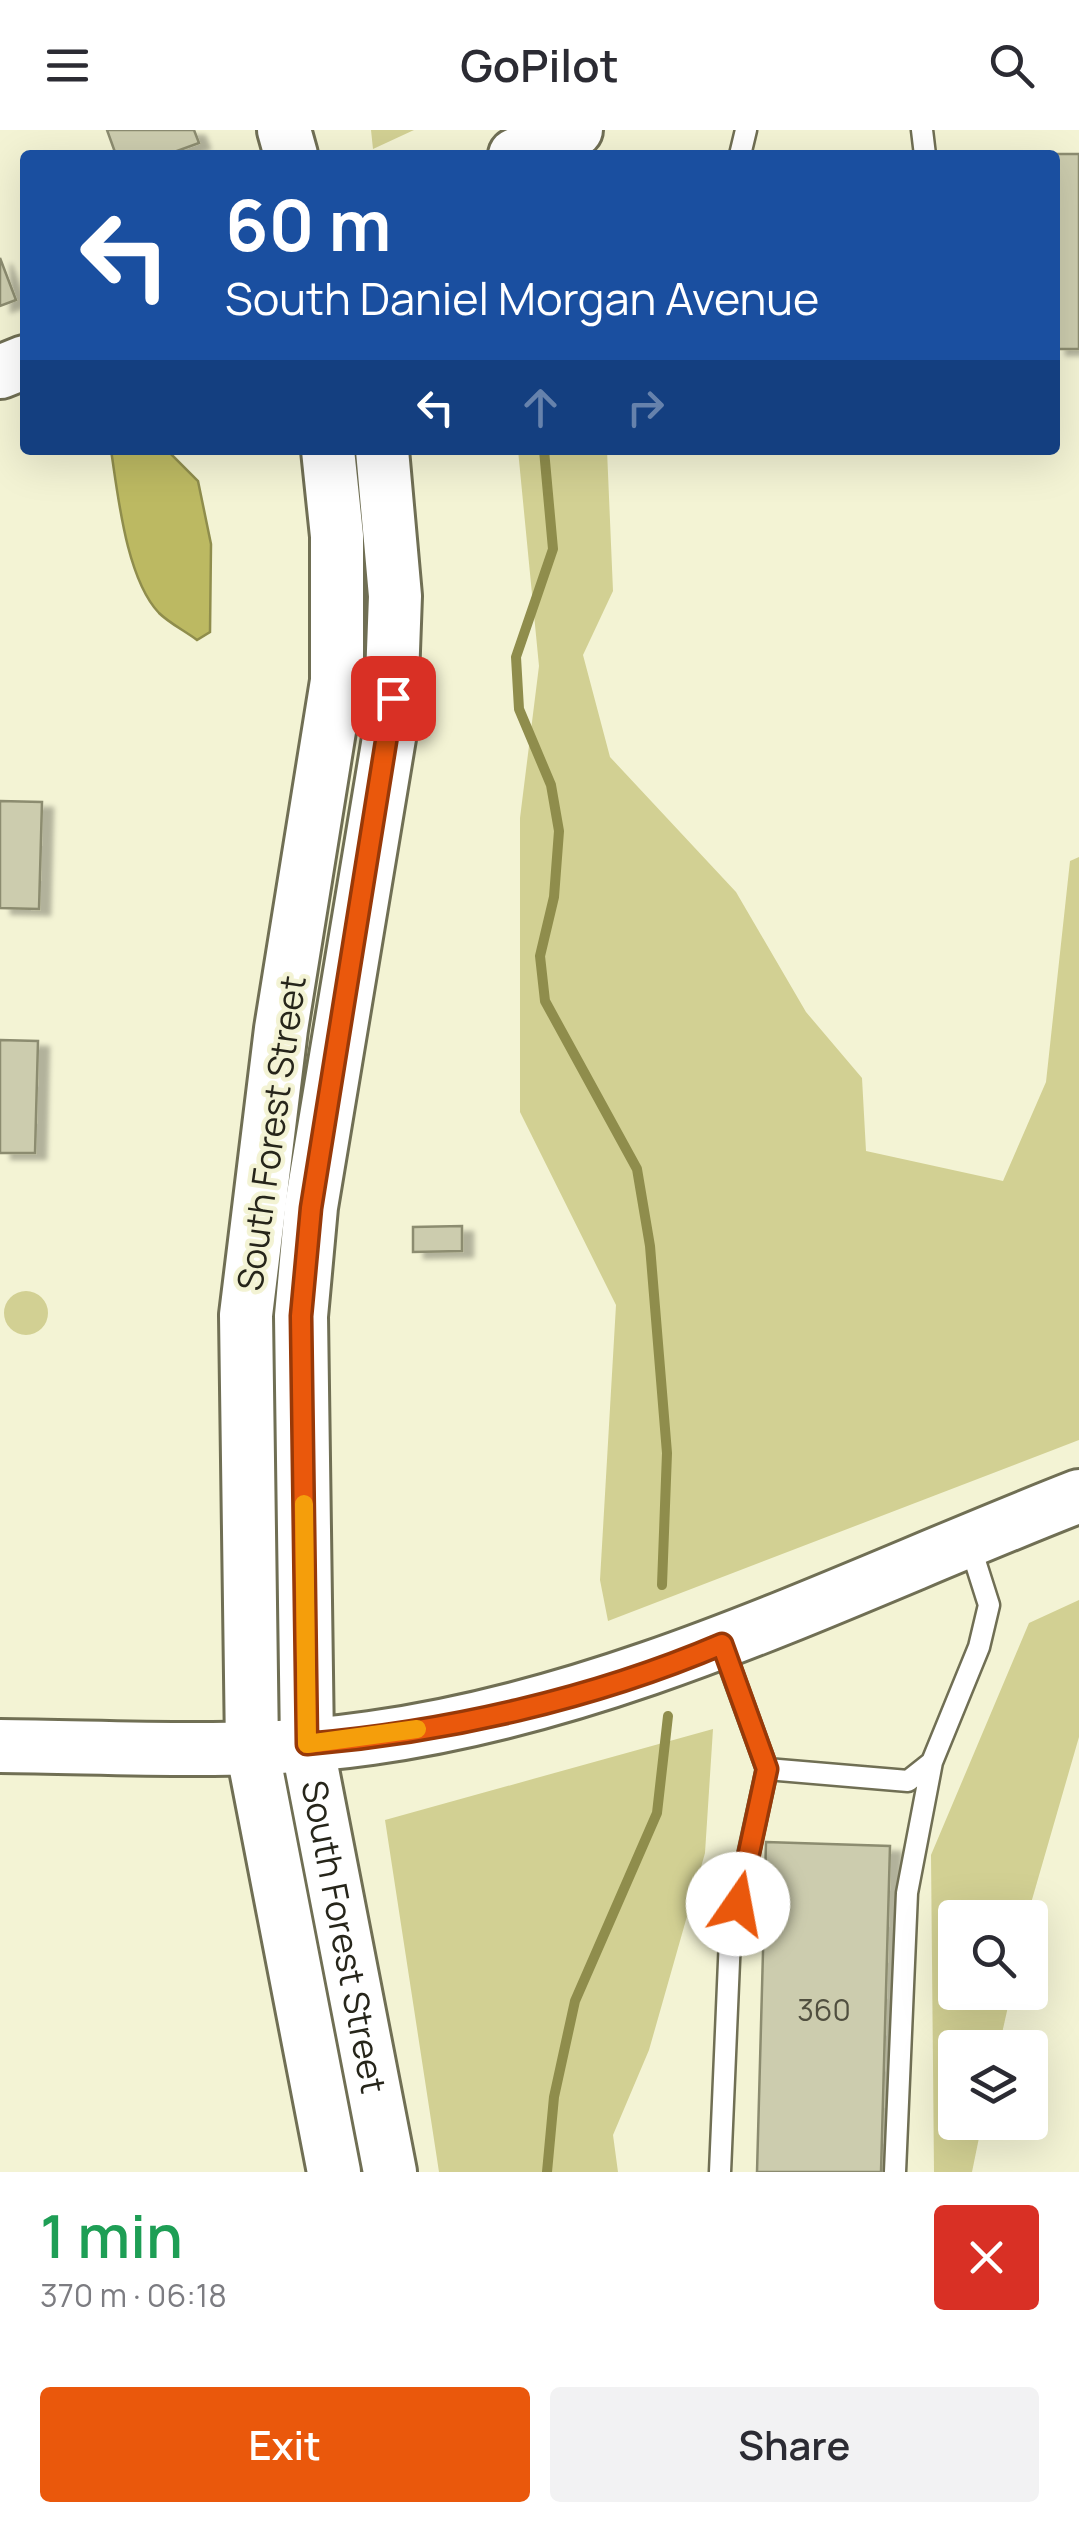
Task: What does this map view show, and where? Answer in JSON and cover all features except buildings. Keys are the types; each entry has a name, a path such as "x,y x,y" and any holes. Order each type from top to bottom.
{"street":[{"path":"527,150 576,130"},
{"name":"South Forest Street","path":"329,455 338,536 337,682 278,1048 246,1315 252,1748 334,2172"},
{"name":"South Forest Street","path":"382,455 395,596 390,732 311,1208 301,1316 307,1744 390,2172"},
{"path":"0,1746 252,1748 372,1738 503,1710 615,1683 722,1644 1079,1496"}],"lane":[{"path":"894,2172 906,1892 932,1762 979,1647 989,1606 968,1540"},
{"path":"720,2172 730,1938 767,1769 722,1644"},
{"path":"767,1769 908,1782 932,1762"}],"shaded area":[{"path":"371,130 414,130 373,149"},
{"path":"112,455 172,455 198,481 211,544 210,632 197,640 159,613 131,558"},
{"path":"518,455 607,455 613,591 583,655 610,757 736,892 806,1012 862,1078 866,1151 1003,1181 1046,1082 1070,861 1079,857 1079,1440 608,1621 600,1580 616,1305 520,1112 520,818 539,666"},
{"path":"26,1291 41,1298 48,1313 41,1328 26,1335 11,1328 4,1313 11,1298"},
{"path":"1079,1600 1079,1737 1032,1900 938,1900 938,2010 1007,2010 1003,2030 938,2030 938,2140 979,2140 972,2172 934,2172 931,1855 1029,1623"},
{"path":"713,1729 705,1853 649,2050 613,2135 618,2172 439,2172 385,1820"}],"waterway":[{"path":"544,455 553,549 516,657 519,709 551,785 559,831 554,897 540,956 545,1001 637,1169 650,1246 667,1453 662,1585"},
{"path":"547,2172 554,2097 575,2001 657,1813 668,1716"}],"slow traffic":[{"path":"304,1504 307,1744 417,1729"}],"route":[{"path":"393,698 311,1208 301,1316 307,1744 372,1738 515,1708 615,1683 722,1644 767,1769 738,1904"}]}
